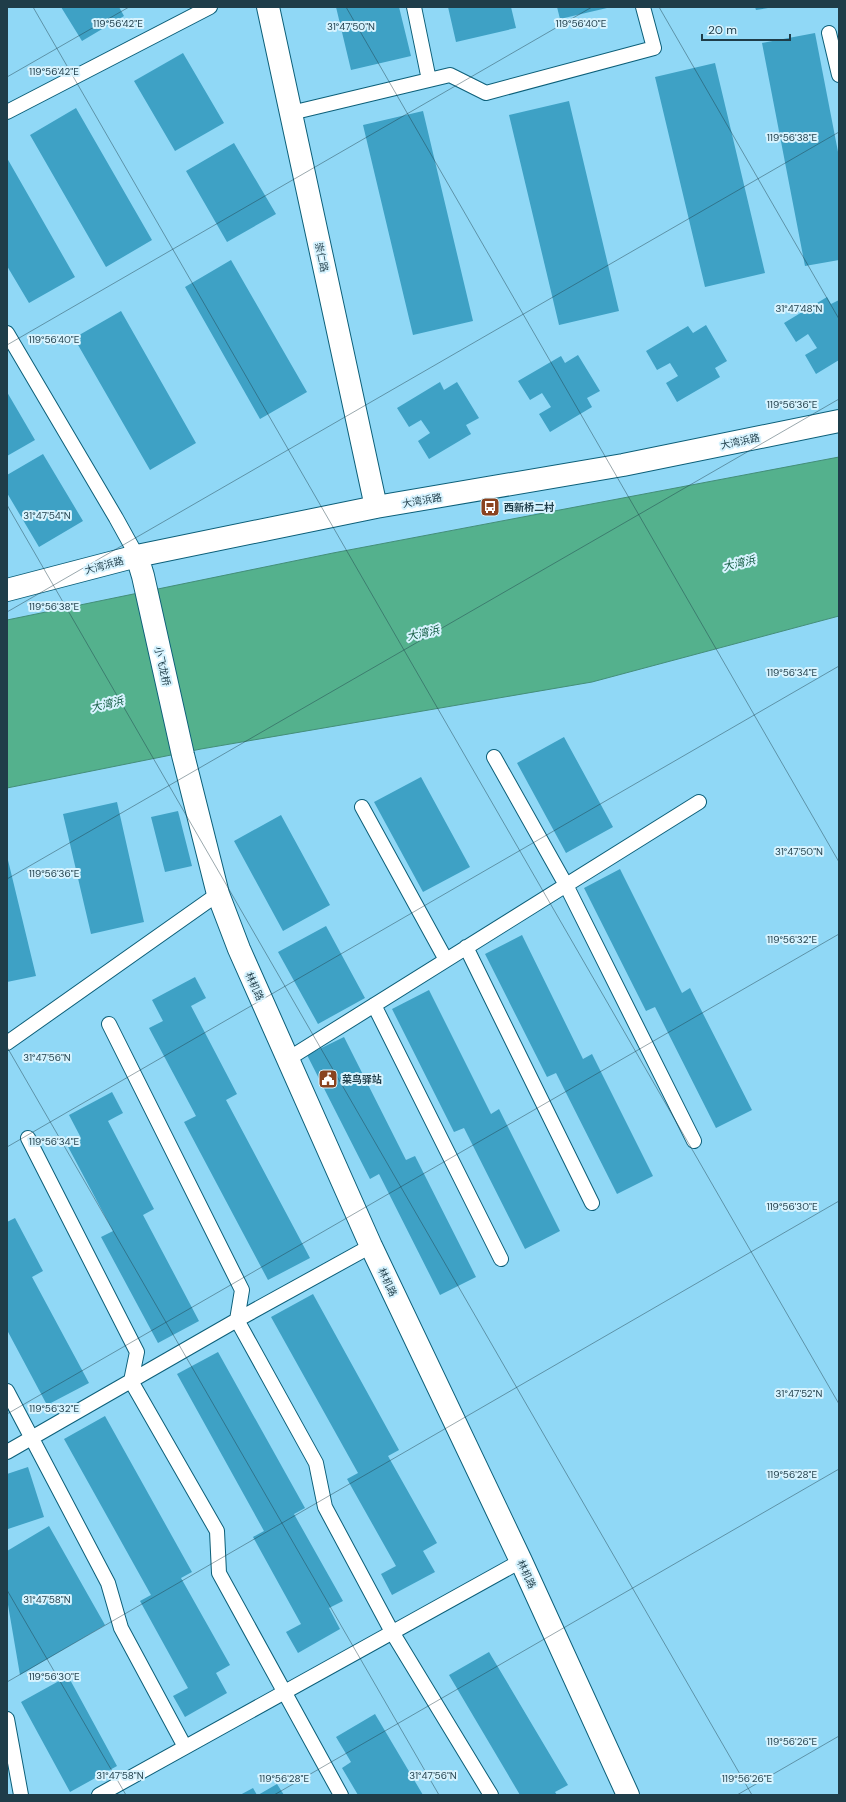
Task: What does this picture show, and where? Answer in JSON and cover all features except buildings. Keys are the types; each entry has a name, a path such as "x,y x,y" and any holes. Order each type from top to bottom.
{"street":[{"name":"崇仁路","path":"268,7 376,507"},
{"name":"大湾浜路","path":"7,590 140,566 376,507 623,466 839,421"},
{"name":"小飞龙桥","path":"140,566 183,755"},
{"name":"林机路","path":"183,755 218,894 239,949 371,1246 521,1561 627,1795"}],"lane":[{"path":"7,112 210,7"},
{"path":"414,7 430,80"},
{"path":"291,113 450,75 486,93 654,48 643,7"},
{"path":"829,33 839,75"},
{"path":"7,333 112,511 140,566"},
{"path":"494,757 566,885 694,1141"},
{"path":"288,1059 699,802"},
{"path":"362,807 446,960"},
{"path":"7,1043 218,894"},
{"path":"466,947 592,1203"},
{"path":"374,1005 501,1259"},
{"path":"109,1024 242,1290 237,1320 316,1463 325,1507 392,1632 491,1795"},
{"path":"28,1138 137,1352 131,1381 217,1531 219,1573 341,1795"},
{"path":"7,1452 237,1320 371,1246"},
{"path":"7,1391 108,1583 121,1628 185,1748"},
{"path":"99,1795 521,1561"},
{"path":"7,1719 21,1795"}],"water":[{"name":"大湾浜","path":"839,457 839,616 592,682 201,749 7,788 7,620 333,553"}],"place":[{"name":"西新桥二村","path":"490,507"},
{"name":"菜鸟驿站","path":"328,1079"}]}
